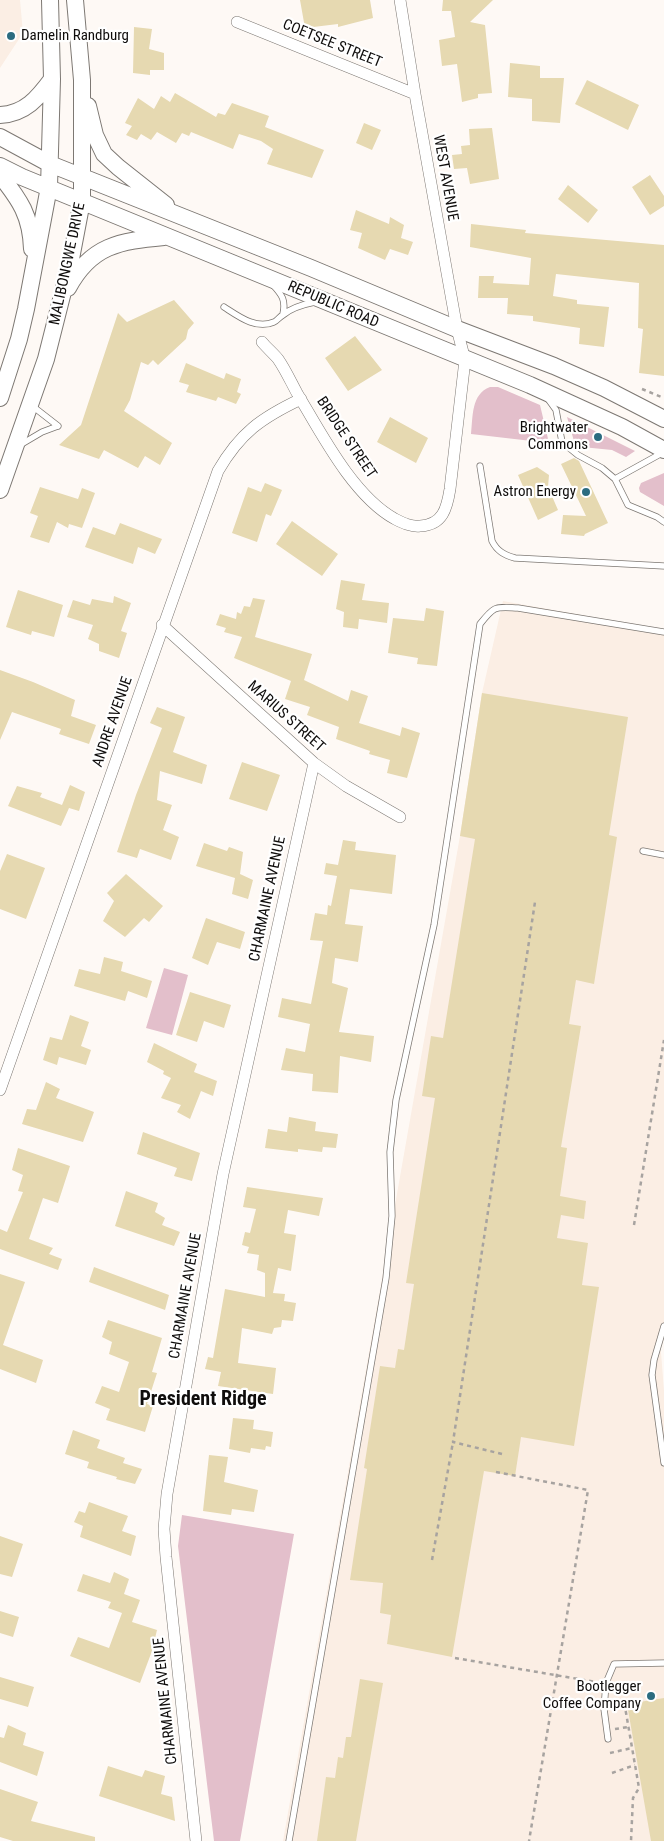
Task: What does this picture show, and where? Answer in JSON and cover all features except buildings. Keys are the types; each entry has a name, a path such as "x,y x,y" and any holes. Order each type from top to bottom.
{"main road":[{"path":"1,393 19,340 49,187 52,79 50,0"},
{"name":"MALIBONGWE DRIVE","path":"0,490 46,359 62,301 82,201 82,80 74,0"},
{"path":"0,115 13,114 33,103 52,79"},
{"path":"82,80 95,135 104,154 118,168 176,214"},
{"name":"REPUBLIC ROAD","path":"0,137 50,164 571,373 664,419"},
{"name":"REPUBLIC ROAD","path":"0,166 22,177 530,385 622,427 664,451"},
{"path":"0,175 18,197 28,220 32,237 33,274"},
{"path":"62,301 75,276 96,253 116,244 129,241 168,237"}],"street":[{"name":"WEST AVENUE","path":"400,0 415,94 458,329 466,360"},
{"name":"COETSEE STREET","path":"237,22 415,94"},
{"name":"BRIDGE STREET","path":"262,342 278,360 329,447 367,496 387,514 403,523 416,527 430,526 441,517 447,505 466,360"},
{"name":"ANDRE AVENUE","path":"0,1090 162,625 218,471 228,453 253,426 301,399"},
{"name":"MARIUS STREET","path":"162,625 314,763 346,786 400,817"},
{"name":"CHARMAINE AVENUE","path":"196,1841 166,1557 164,1529 167,1494 223,1174 314,763"}],"lane":[{"path":"266,277 280,293 285,304 283,314"},
{"path":"224,308 246,321 262,325 275,322 283,314 307,304 325,301"},
{"path":"530,385 551,401 556,410 562,442 578,455 602,468 615,479 628,505 657,517 664,522"},
{"path":"15,448 35,435 58,426 31,405"},
{"path":"615,479 664,451"},
{"path":"480,466 492,540 496,549 506,555 515,558 664,566"},
{"path":"289,1841 386,1278 392,1216 390,1152 396,1100 434,925 480,624 490,611 496,607 518,608 664,632"},
{"path":"644,851 664,855"},
{"path":"664,1326 652,1375 664,1463"},
{"path":"608,1739 604,1709 606,1683 614,1664 664,1663"}],"path":[{"path":"432,1560 453,1442 536,902"},
{"path":"634,1225 664,1040"},
{"path":"453,1442 502,1454"},
{"path":"496,1472 588,1490 529,1841"},
{"path":"455,1658 606,1683"},
{"path":"613,1702 613,1708 625,1707 639,1788 634,1798 631,1841"},
{"path":"610,1753 632,1748"},
{"path":"612,1773 635,1765"}],"shaded area":[{"name":"Damelin Randburg","path":"0,0 20,0 23,33 0,68"},
{"path":"490,387 498,387 540,405 549,443 471,434 476,400 484,390"},
{"path":"567,417 635,451 626,457 612,450 582,447 574,441"},
{"path":"664,473 664,506 640,492 639,488 641,483"},
{"path":"503,601 664,630 664,1329 660,1339 664,1391 664,1841 283,1841 460,836 482,693"},
{"path":"164,968 188,975 172,1035 146,1028"},
{"path":"182,1515 294,1534 240,1841 214,1841 178,1546"}],"place":[{"name":"Damelin Randburg","path":"11,36"},
{"name":"Brightwater Commons","path":"598,437"},
{"name":"Astron Energy","path":"586,492"},
{"name":"Bootlegger Coffee Company","path":"651,1696"}],"district":[{"name":"President Ridge","path":"203,1400"}]}
